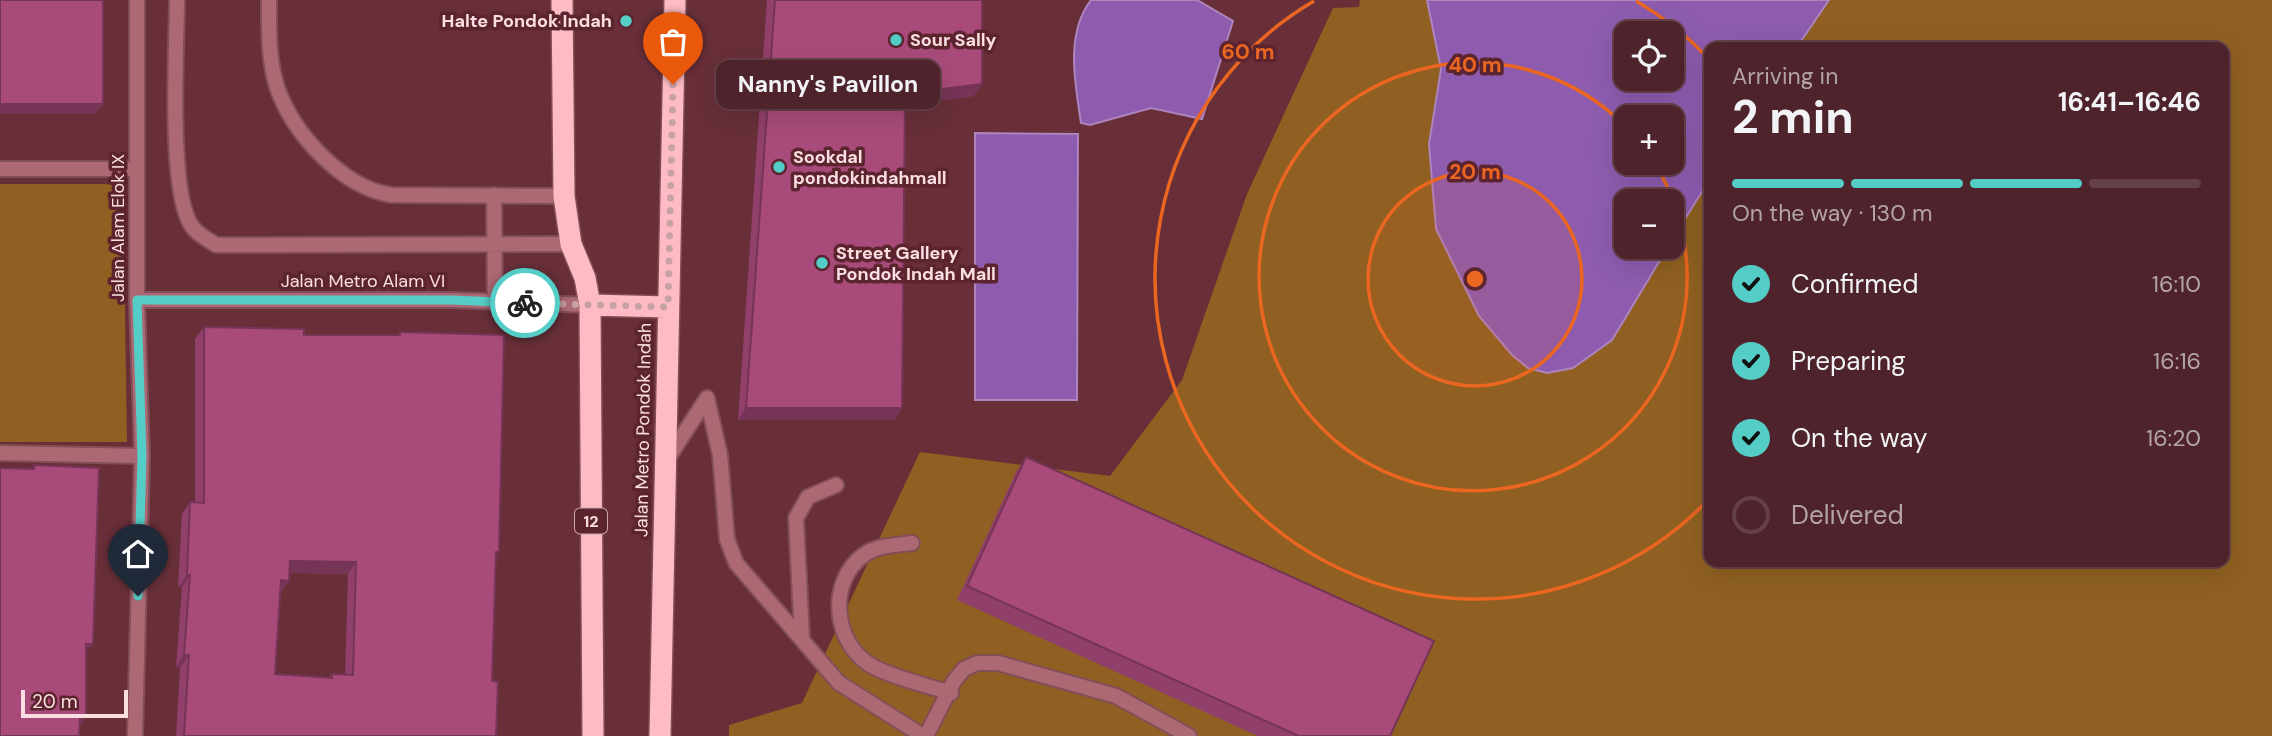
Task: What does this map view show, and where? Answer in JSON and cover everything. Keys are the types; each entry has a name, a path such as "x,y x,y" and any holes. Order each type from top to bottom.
{"highway":[{"name":"12","path":"562,0 564,196 571,244 584,278 590,305 593,736"},
{"name":"Jalan Metro Pondok Indah","path":"660,736 675,0"},
{"path":"590,305 668,307"}],"street":[{"name":"Jalan Alam Elok IX","path":"135,736 142,456 137,300 137,0"},
{"path":"177,0 177,154 181,200 192,228 216,245 571,244"},
{"path":"269,0 269,43 277,88 299,127 331,167 372,192 564,196"},
{"path":"0,169 136,169"},
{"path":"494,195 495,303"},
{"name":"Jalan Metro Alam VI","path":"137,300 452,300 590,305"},
{"path":"664,464 707,398 720,454 727,539 737,563 802,638 820,664 839,683 924,736 951,693 954,681 964,669 977,663 998,663 1116,696 1189,736"},
{"path":"0,453 142,456"},
{"path":"802,638 796,518 808,497 836,485"},
{"path":"912,542 865,554 851,570 839,601 843,632 856,652 873,667 951,693"}],"shaded area":[{"path":"1091,0 1197,0 1233,21 1202,119 1151,108 1090,125 1081,123 1075,75 1075,43 1083,13"},
{"path":"1360,0 2272,0 2272,736 729,736 729,725 802,703 920,452 1110,476 1182,380 1247,194 1333,8 1359,7"},
{"path":"1427,0 1829,0 1800,42 1704,42 1704,189 1684,220 1684,189 1614,189 1614,259 1661,259 1612,340 1573,368 1547,373 1528,368 1512,355 1479,316 1436,229 1429,144 1441,69"},
{"path":"975,133 1078,134 1077,400 975,400"},
{"path":"0,184 123,184 127,442 0,442"}],"building":[{"path":"0,0 103,0 103,104 0,104"},
{"name":"Street Gallery Pondok Indah Mall","path":"775,0 982,0 982,84 905,94 902,408 746,408"},
{"path":"204,327 304,329 304,335 400,335 400,332 504,335 499,552 496,552 492,681 498,682 496,736 184,736 189,655 184,655 190,575 187,575 190,502 204,503","holes":["290,561 356,562 353,675 332,674 332,678 275,674 281,580 289,581"]},
{"path":"1026,457 1434,641 1390,736 1299,736 967,586"},
{"path":"34,465 99,468 93,644 86,644 86,717 80,717 79,736 0,736 0,468 34,469"}],"way so far":[{"path":"525,303 668,307 673,84"}],"place":[{"name":"Halte Pondok Indah","path":"626,21"},
{"name":"Sour Sally","path":"896,40"},
{"name":"Nanny's Pavillon","path":"673,84"},
{"name":"Sookdal pondokindahmall","path":"779,167"},
{"name":"Street Gallery Pondok Indah Mall","path":"822,263"}],"route":[{"path":"138,596 142,456 137,300 452,300 525,303"}]}
